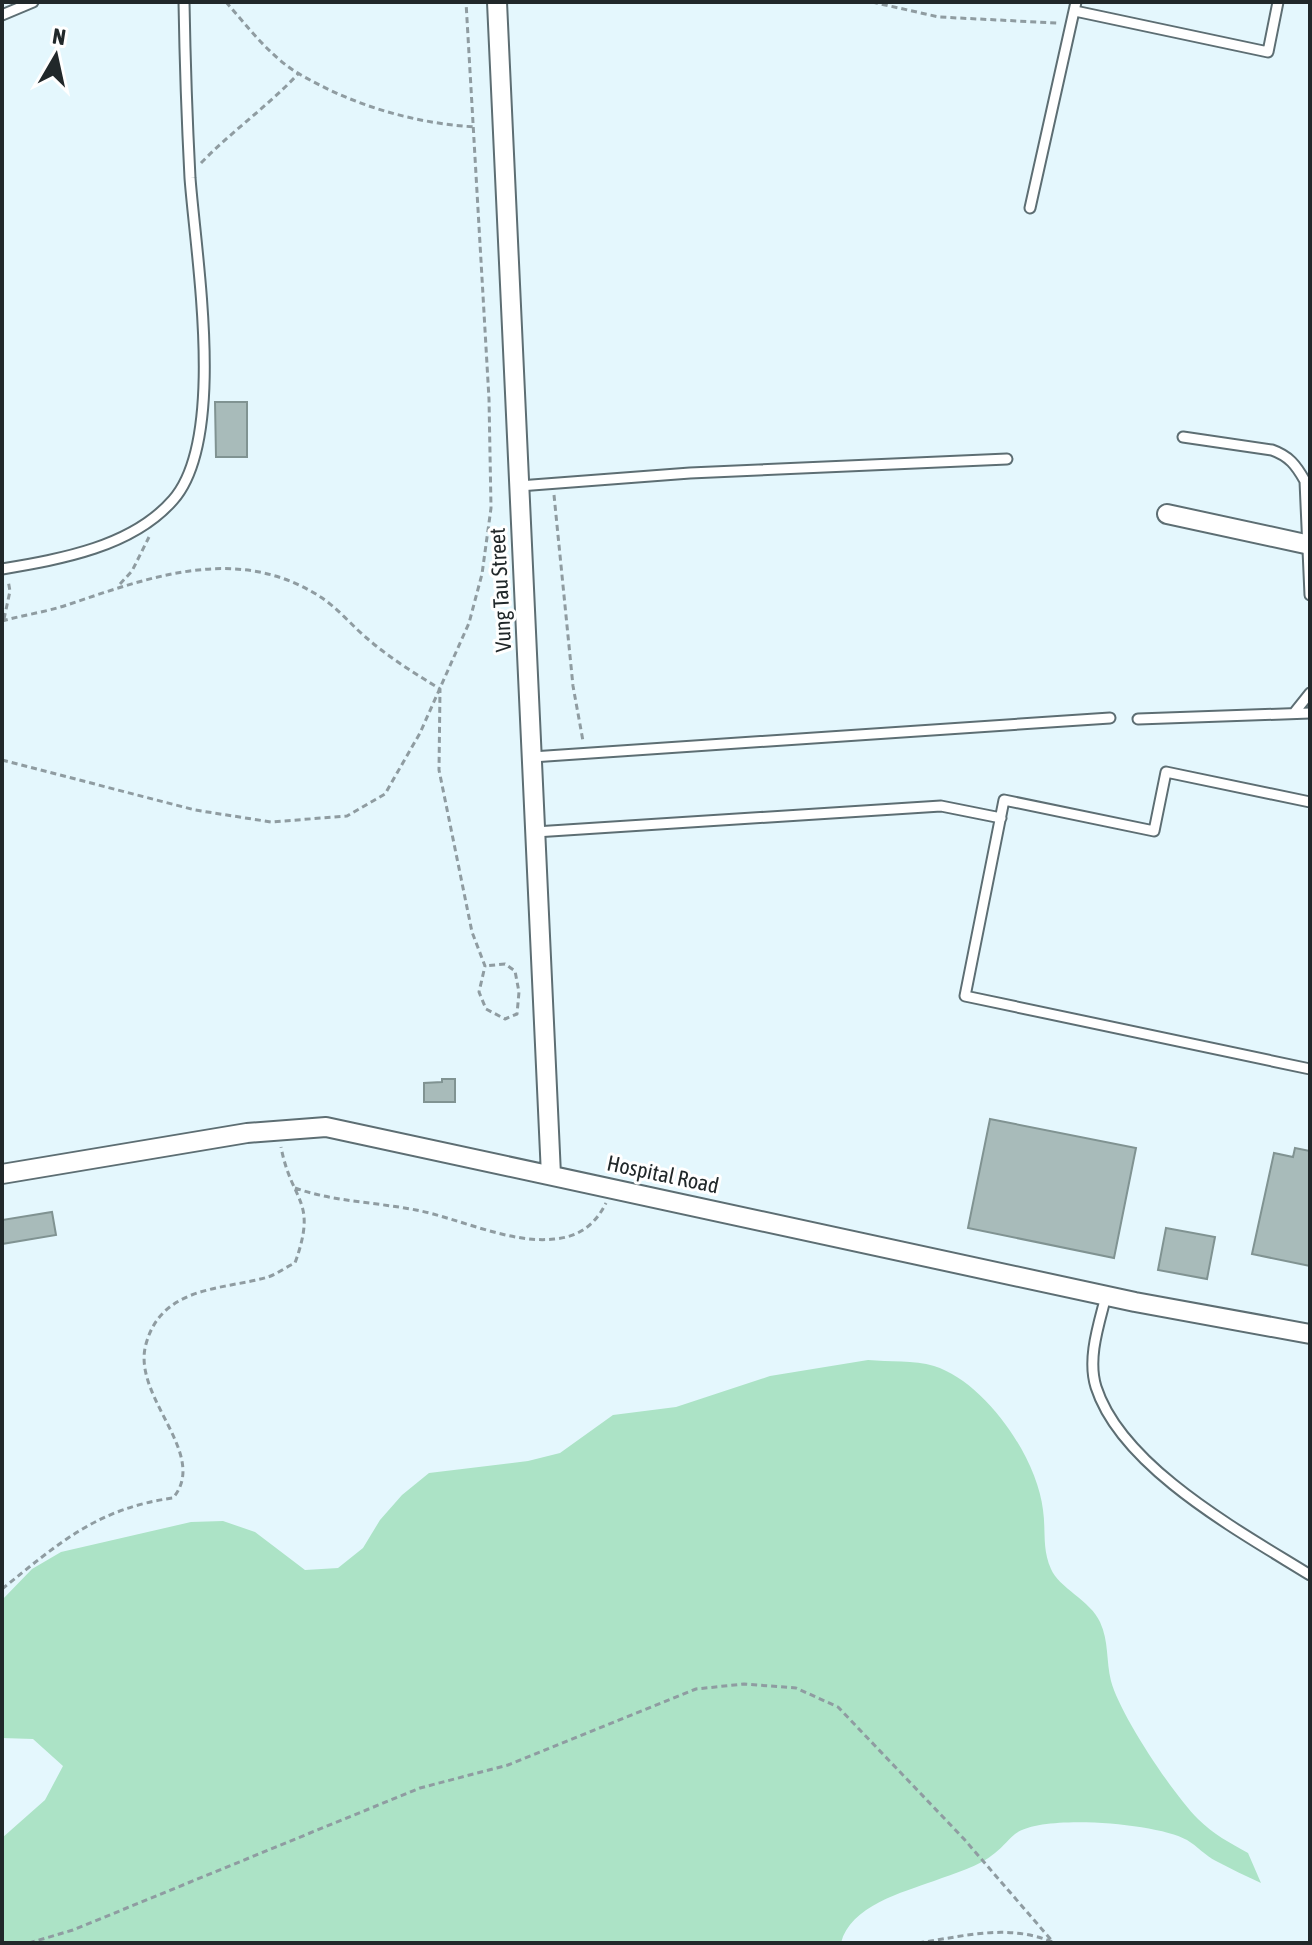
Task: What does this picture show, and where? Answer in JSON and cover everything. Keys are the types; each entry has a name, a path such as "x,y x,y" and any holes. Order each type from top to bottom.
{"street":[{"name":"Vung Tau Street","path":"497,2 551,1175"},
{"path":"1167,514 1309,545"},
{"name":"Hospital Road","path":"2,1174 277,1129 326,1127 1106,1296 1310,1334"}],"lane":[{"path":"2,15 33,2"},
{"path":"3,566 114,541 137,532 156,518 188,479 197,453 204,366 190,174 184,2"},
{"path":"1030,208 1075,6 1268,52 1278,2"},
{"path":"1183,437 1285,454 1305,481 1310,595"},
{"path":"519,486 690,473 1007,459"},
{"path":"1294,713 1310,693"},
{"path":"1138,719 1310,713"},
{"path":"532,757 1110,718"},
{"path":"1310,802 1166,772 1154,831 1004,800 965,996 1310,1069"},
{"path":"535,832 941,806 1001,818"},
{"path":"1106,1296 1094,1346 1095,1385 1110,1417 1160,1473 1205,1509 1310,1575"}],"path":[{"path":"226,2 256,37 298,74 345,96 423,124 475,127"},
{"path":"2,760 80,783 195,810 271,822 347,816 385,794 420,733 469,623 482,574 491,508 475,127 466,2"},
{"path":"872,2 939,17 998,23 1073,23"},
{"path":"190,174 225,139 263,111 298,74"},
{"path":"553,483 570,657 585,753"},
{"path":"117,587 143,552 156,518"},
{"path":"3,566 10,591 3,621 187,569 236,567 285,580 321,596 376,646 440,689"},
{"path":"440,689 439,770 472,932 485,966 479,992 486,1009 505,1019 517,1014 519,992 515,971 505,964 485,966"},
{"path":"2,1589 62,1539 92,1522 151,1501 173,1498 181,1489 183,1465 178,1443 149,1386 144,1359 147,1341 158,1321 180,1301 207,1287 269,1277 295,1263 306,1232 305,1208 286,1172 277,1129"},
{"path":"295,1188 326,1199 417,1210 498,1232 553,1240 584,1231 599,1218 611,1187"},
{"path":"29,1943 73,1930 420,1788 508,1765 696,1689 744,1684 796,1688 838,1707 964,1839 1054,1942"},
{"path":"918,1943 991,1931 1025,1933 1054,1942"}],"green space":[{"path":"868,1360 934,1366 972,1388 1005,1424 1031,1467 1039,1489 1046,1554 1051,1569 1060,1582 1096,1614 1105,1636 1111,1681 1125,1713 1148,1753 1187,1807 1210,1829 1248,1853 1261,1883 1216,1861 1173,1834 1128,1825 1052,1823 1018,1832 998,1851 966,1869 879,1902 855,1919 841,1943 2,1943 2,1838 45,1800 63,1766 33,1739 2,1738 2,1600 32,1569 61,1552 191,1522 223,1521 255,1532 305,1570 338,1568 363,1548 380,1520 402,1495 429,1473 528,1461 560,1453 613,1415 676,1407 770,1376"}],"building":[{"path":"215,402 247,402 247,457 216,457"},
{"path":"442,1079 455,1079 455,1102 424,1102 424,1083 442,1082"},
{"path":"990,1119 1136,1148 1114,1258 968,1228"},
{"path":"1295,1148 1310,1151 1310,1266 1252,1254 1274,1153 1293,1157"},
{"path":"52,1212 56,1235 2,1244 2,1220"},
{"path":"1166,1228 1215,1237 1207,1279 1158,1270"}]}
